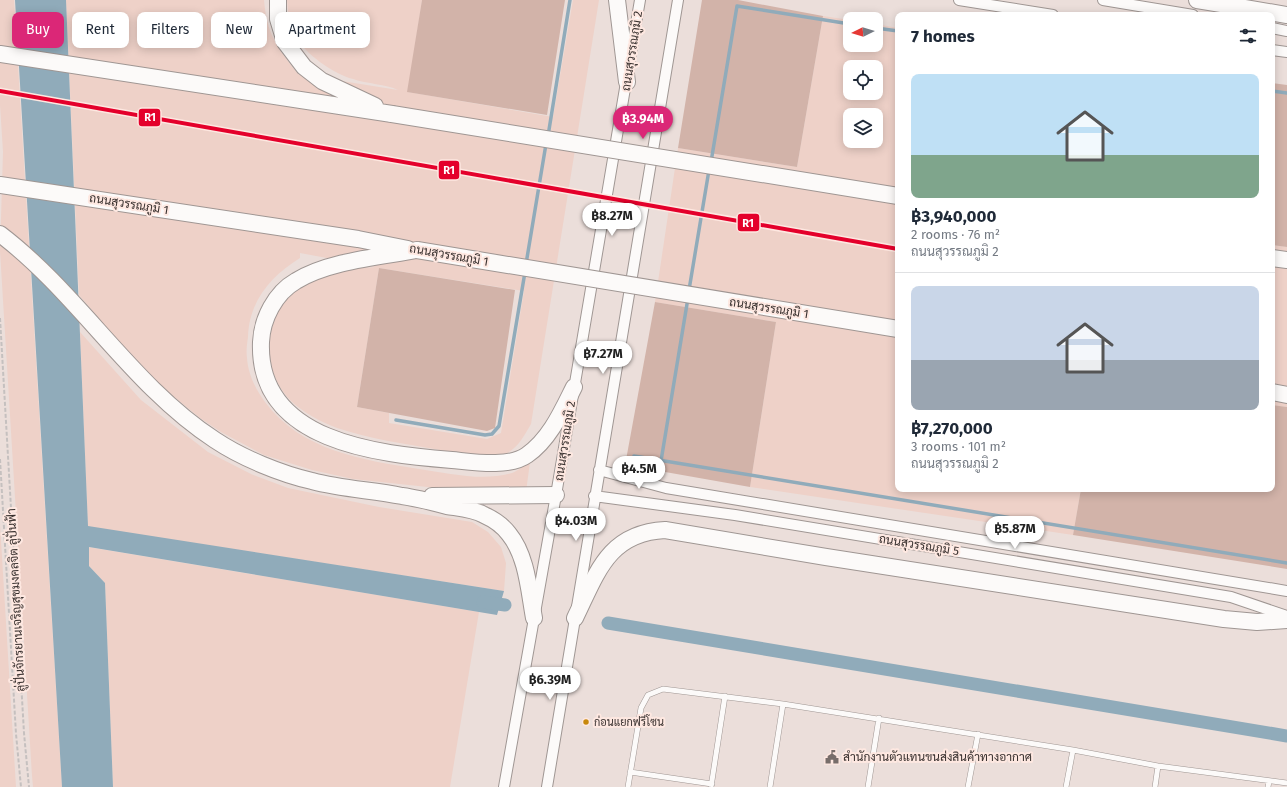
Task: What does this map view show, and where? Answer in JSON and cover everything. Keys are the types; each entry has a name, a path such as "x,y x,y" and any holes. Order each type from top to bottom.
{"highway":[{"path":"278,0 278,19 285,42 304,68 322,81 392,114"},
{"path":"617,0 627,82"},
{"path":"1197,0 1269,12"},
{"path":"1275,13 1287,15"},
{"path":"0,54 392,114 895,196"},
{"name":"ถนนสุวรรณภูมิ 1","path":"0,185 358,239 895,329"},
{"path":"0,234 23,252 56,283 153,388 216,441 259,462 310,481 354,490 402,496 483,514 497,522 509,534 517,547 523,563 534,618"},
{"path":"417,250 361,260 322,270 295,281 275,300 262,328 260,357 267,382 282,408 305,426 330,438 355,446 395,455 491,463 509,461 526,455 553,427 574,387"},
{"path":"1275,258 1287,260"},
{"path":"1275,393 1287,395"},
{"path":"402,496 556,496"},
{"path":"575,618 595,577 605,560 617,546 634,535 650,531 665,530 826,557 1224,618 1257,622 1287,620"}],"street":[{"name":"ถนนสุวรรณภูมิ 2","path":"504,787 556,496 640,0"},
{"path":"547,787 594,496 678,0"},
{"path":"959,0 1034,12"},
{"path":"1103,0 1175,12"},
{"path":"1275,29 1287,31"},
{"path":"1275,50 1287,52"},
{"name":"ถนนสุวรรณภูมิ 5","path":"599,470 666,488 1287,591"},
{"name":"ถนนสุวรรณภูมิ 5","path":"594,496 735,515 1231,597 1287,616"}],"lane":[{"path":"628,787 641,708 648,695 663,689 725,696 879,718 1073,750 1158,766 1287,783"},
{"path":"630,772 712,785 725,696"},
{"path":"770,787 783,704"},
{"path":"868,787 879,718"},
{"path":"968,787 978,734"},
{"path":"1066,787 1073,750"},
{"path":"1155,787 1158,766"},
{"path":"1268,787 1269,781"}],"path":[{"name":"ลู่ปั่นจักรยานเจริญสุขมงคลจิต ลู่ปั่นฟ้า","path":"0,318 24,733 29,787"},
{"path":"0,459 16,734 21,787"}],"shaded area":[{"path":"0,0 14,0 15,12 12,12 12,48 17,48 62,787 33,787 32,776 0,251 3,152 0,105"},
{"path":"66,0 264,0 265,12 211,12 211,48 267,48 267,19 275,42 275,48 279,48 298,74 398,90 388,86 358,81 337,73 304,48 370,48 370,12 288,12 287,0 422,0 408,92 553,117 573,0 599,0 531,424 523,438 512,450 503,455 480,458 388,441 331,426 306,413 290,400 278,383 271,365 269,346 272,327 279,309 290,294 305,281 324,273 337,270 375,267 300,253 300,258 289,265 271,281 257,301 249,324 247,355 249,370 253,382 265,402 280,419 296,432 315,442 355,457 398,466 466,476 501,476 512,473 530,462 526,492 446,489 353,479 312,470 264,455 221,432 200,418 157,383 123,347 79,295","holes":["379,268 524,291 501,433 487,439 389,423 389,413 357,407"]},
{"path":"422,0 565,0 547,115 407,92"},
{"path":"702,0 738,0 823,16 797,167 678,148"},
{"path":"823,16 843,19 843,52 883,52 883,25 895,27 895,492 1080,492 1073,535 750,487 776,322 655,302 678,148 797,167"},
{"path":"1275,83 1287,85 1287,247 1275,245"},
{"path":"1275,245 1287,247 1287,407 1275,405"},
{"path":"379,268 515,290 495,428 487,431 357,407"},
{"path":"655,302 776,322 750,487 637,467 626,460"},
{"path":"80,332 141,400 208,452 251,474 288,488 379,507 472,522 488,532 501,547 506,563 504,591 88,527"},
{"path":"1275,405 1287,407 1287,569 1073,535 1080,492 1275,492"},
{"path":"0,524 16,787 0,787"},
{"path":"88,547 479,612 450,787 113,787 105,583 89,566"}],"water":[{"path":"15,0 66,0 88,526 504,591 497,615 89,547 89,566 105,583 113,787 62,787 18,48 64,48 64,12 16,12"}],"waterway":[{"path":"548,136 570,0"},
{"path":"711,162 737,6 843,23"},
{"path":"883,29 895,31"},
{"path":"1275,91 1287,93"},
{"path":"526,264 546,144"},
{"path":"689,290 709,170"},
{"path":"396,420 485,435 492,434 499,426 525,272"},
{"path":"661,461 688,298"},
{"path":"634,456 1287,563"},
{"path":"483,602 505,605"},
{"path":"608,623 1287,736"}],"transit line":[{"name":"R1","path":"0,91 895,248"}],"place":[{"name":"ก่อนแยกฟรีโซน","path":"586,722"},
{"name":"สำนักงานตัวแทนขนส่งสินค้าทางอากาศ","path":"832,757"}]}
